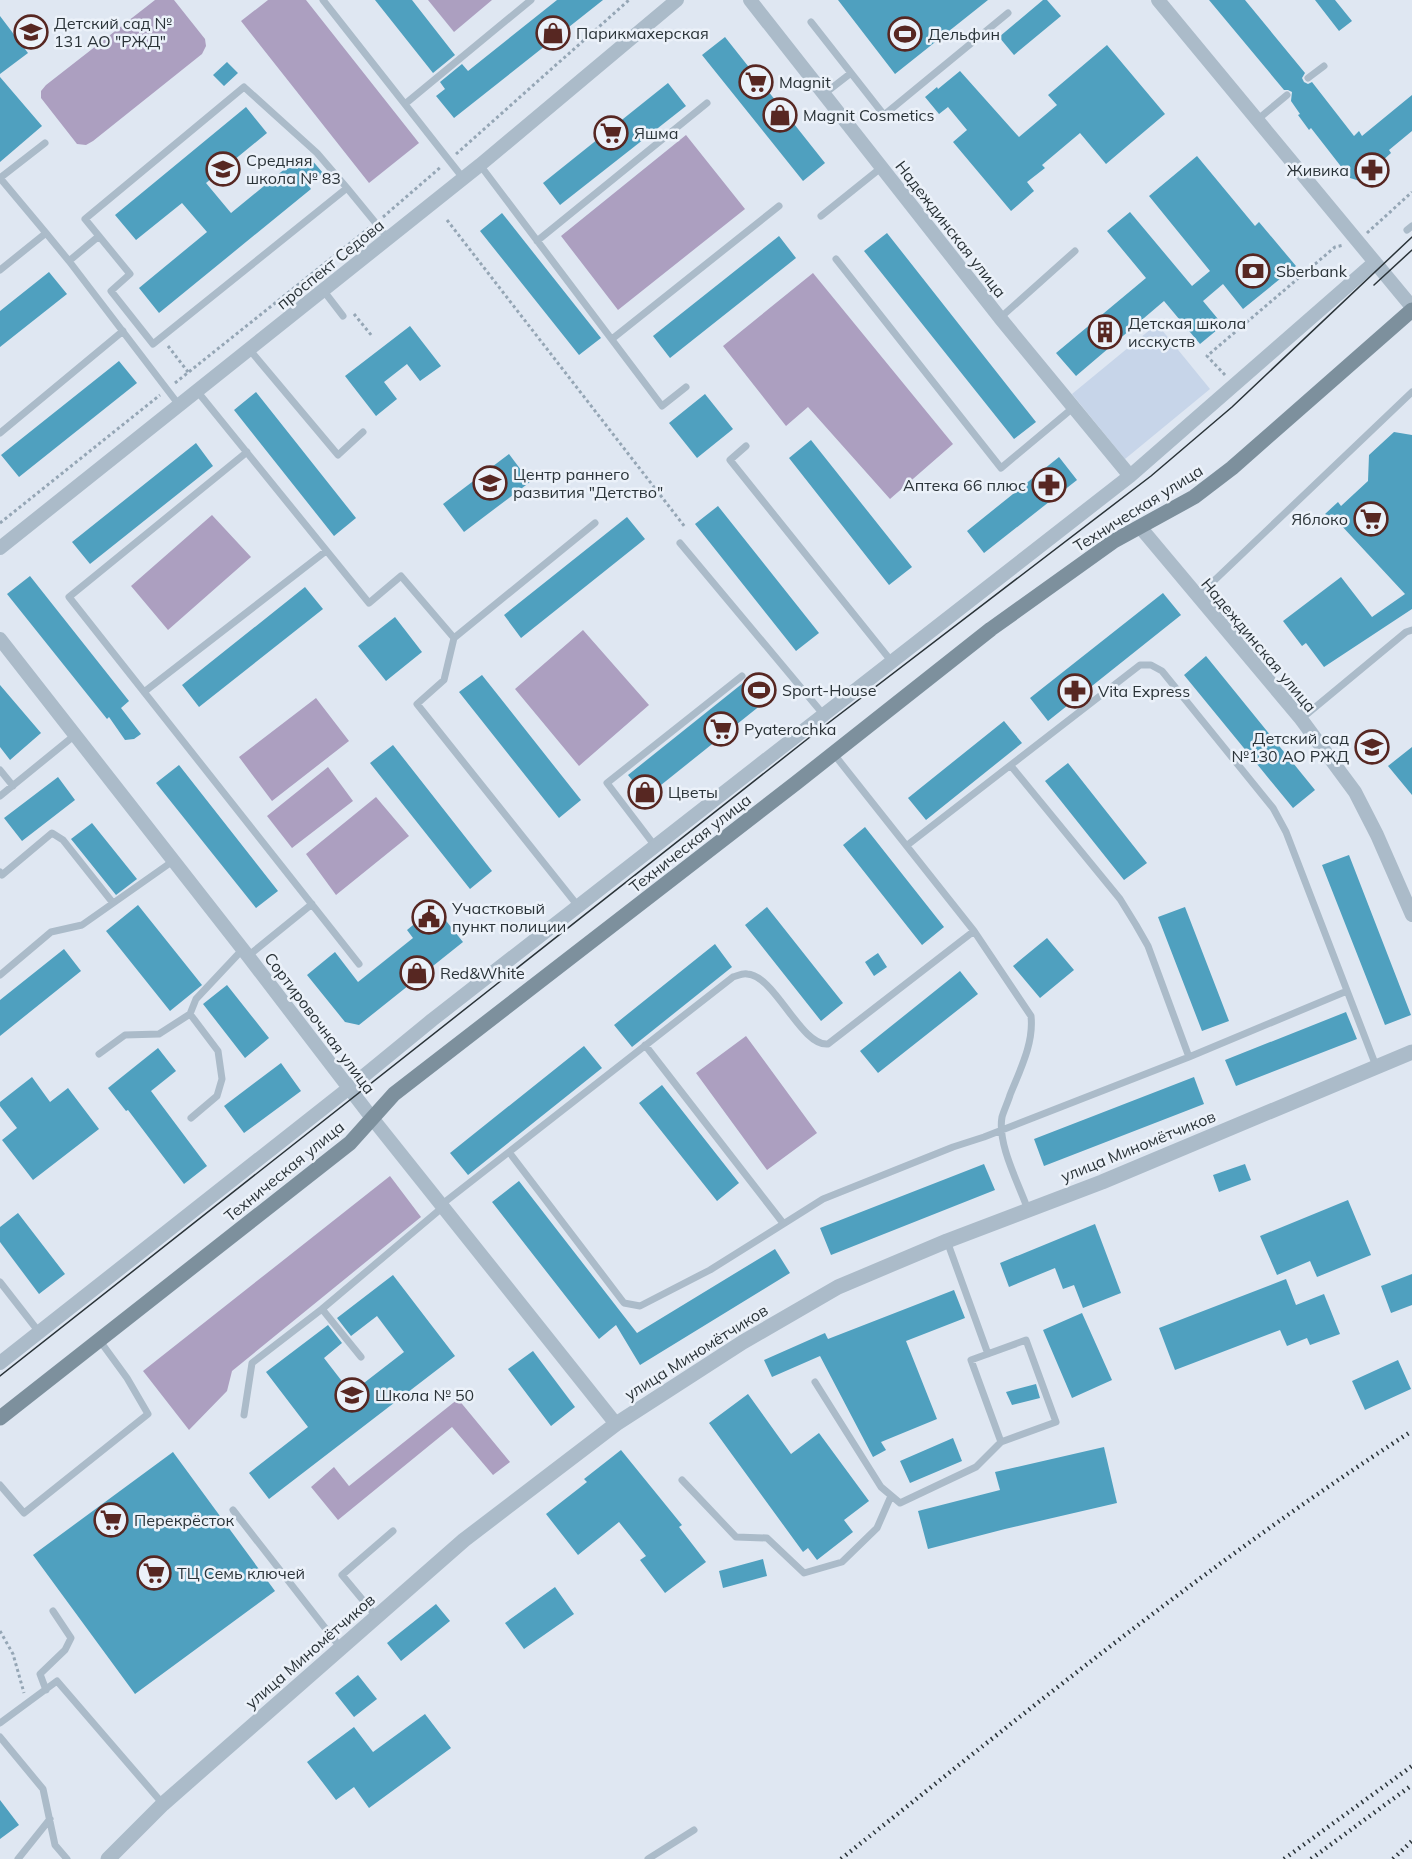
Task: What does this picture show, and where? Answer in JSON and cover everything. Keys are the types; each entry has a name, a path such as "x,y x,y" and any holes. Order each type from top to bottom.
{"main road":[{"name":"Техническая улица","path":"0,1418 350,1143 394,1094 991,629 1114,542 1194,497 1232,468 1412,308"}],"street":[{"name":"проспект Седова","path":"0,548 480,165 677,0"},
{"name":"Надеждинская улица","path":"750,0 1000,318 1130,477"},
{"path":"1158,0 1412,308"},
{"path":"0,1363 432,1020 1130,477 1375,262"},
{"name":"Надеждинская улица","path":"1140,527 1301,719 1355,792 1410,906"},
{"name":"Сортировочная улица","path":"0,639 372,1118 616,1424"},
{"name":"улица Миномётчиков","path":"108,1859 163,1804 464,1540 616,1424 743,1342 838,1287 947,1241 1102,1182 1412,1052"}],"lane":[{"path":"323,0 463,178"},
{"path":"405,104 531,0"},
{"path":"811,22 884,115 1008,13"},
{"path":"1308,78 1324,66"},
{"path":"824,94 851,73"},
{"path":"347,188 153,344 111,291 130,274 85,219 244,87 317,153 347,188 388,238"},
{"path":"1257,120 1287,95"},
{"path":"537,241 707,103"},
{"path":"45,144 0,178 69,261 180,405"},
{"path":"480,165 662,406 686,387"},
{"path":"821,216 882,167"},
{"path":"612,339 779,206"},
{"path":"0,270 46,233"},
{"path":"69,261 99,236"},
{"path":"1000,318 1075,251"},
{"path":"837,259 1001,468 1074,407"},
{"path":"323,290 343,316"},
{"path":"0,433 123,331"},
{"path":"249,349 338,455 363,432"},
{"path":"197,391 369,603 401,576 454,638"},
{"path":"1197,597 1412,392"},
{"path":"746,446 730,460 892,662"},
{"path":"247,452 69,597 359,964"},
{"path":"578,906 417,704 444,680 454,638 595,523"},
{"path":"680,543 823,714"},
{"path":"144,692 326,551"},
{"path":"1301,719 1406,632 1412,630"},
{"path":"910,843 1140,665 1151,665 1162,671 1273,808 1286,832 1376,1067"},
{"path":"655,846 607,783 742,676"},
{"path":"0,796 75,735"},
{"path":"833,753 974,931 1031,1016 1033,1030 1002,1116 1001,1130 1028,1210"},
{"path":"1011,765 1120,898 1148,946 1190,1057"},
{"path":"0,770 13,786"},
{"path":"0,872 2,875 52,833 63,840 113,903"},
{"path":"0,975 51,932 82,925 173,861"},
{"path":"99,1054 125,1035 159,1034 190,1014 196,999 245,953 312,904"},
{"path":"244,1415 252,1364 322,1309 509,1152 733,977 747,974 757,978 773,992 812,1039 821,1044 828,1044 974,931"},
{"path":"509,1152 624,1303 640,1306 710,1269 823,1199 1190,1057 1347,991"},
{"path":"190,1014 218,1051 222,1079 217,1096 191,1118"},
{"path":"645,1046 783,1224"},
{"path":"947,1241 988,1354"},
{"path":"0,1282 39,1332"},
{"path":"322,1309 361,1357"},
{"path":"815,1382 881,1487 900,1503 976,1467 1001,1442 1056,1422 1026,1340 971,1360 1001,1442"},
{"path":"0,1485 24,1513 148,1414 127,1378 100,1341"},
{"path":"682,1480 736,1537 767,1538 804,1573 842,1562 877,1528 891,1496"},
{"path":"234,1510 340,1647"},
{"path":"376,1616 342,1575 393,1531"},
{"path":"46,1690 40,1674 65,1650 71,1638 53,1611"},
{"path":"0,1723 57,1681 163,1804"},
{"path":"0,1737 43,1789 55,1845 67,1859"},
{"path":"18,1859 50,1819"},
{"path":"648,1859 694,1830"}],"path":[{"path":"0,523 375,223 629,0"},
{"path":"1228,379 1207,357 1335,247 1358,242 1412,192"},
{"path":"447,220 685,527"},
{"path":"351,309 372,336"},
{"path":"0,1631 13,1654 27,1703"}],"shaded area":[{"path":"155,0 174,0 205,39 206,46 202,54 93,141 86,145 77,144 41,98 41,91"},
{"path":"268,0 306,0 419,143 369,183 241,21"},
{"path":"428,0 492,0 454,32"},
{"path":"686,135 745,209 618,310 561,236"},
{"path":"813,273 953,444 890,499 808,407 786,426 723,346"},
{"path":"1157,324 1210,389 1125,459 1072,394"},
{"path":"212,515 251,557 168,630 131,586"},
{"path":"583,630 649,705 579,766 515,689"},
{"path":"316,698 349,741 272,801 239,757"},
{"path":"328,767 353,801 292,848 267,816"},
{"path":"376,797 409,836 336,895 306,854"},
{"path":"746,1036 817,1133 767,1170 696,1073"},
{"path":"390,1176 421,1217 232,1371 227,1391 189,1430 143,1371"},
{"path":"458,1399 510,1462 493,1475 452,1427 338,1520 311,1487 334,1467 349,1486"}],"building":[{"path":"375,0 412,0 455,55 433,73"},
{"path":"557,0 603,0 454,118 436,96 445,89 440,82 462,64 468,71"},
{"name":"Дельфин","path":"838,0 988,0 895,74"},
{"path":"1043,0 1047,0 1061,16 1014,55 999,37"},
{"path":"1209,0 1245,0 1305,73 1302,78 1304,82 1308,84 1312,82 1354,136 1359,131 1362,136 1412,95 1412,131 1389,150 1391,153 1381,162 1384,164 1372,175 1370,172 1360,181 1350,178 1298,115 1300,114 1291,101 1292,92 1284,90"},
{"path":"1315,0 1335,0 1352,21 1339,31"},
{"path":"0,16 28,53 0,74"},
{"path":"725,37 825,163 803,181 702,55"},
{"path":"1107,45 1165,114 1106,164 1080,133 1042,165 1045,168 1027,182 1034,191 1011,211 953,142 967,130 948,107 939,114 925,97 960,71 1019,137 1057,105 1048,95"},
{"path":"227,62 238,73 224,86 213,75"},
{"path":"0,77 42,126 0,162"},
{"path":"668,83 686,106 560,205 543,183"},
{"path":"246,107 267,133 206,183 231,213 292,163 297,169 310,158 323,173 308,185 311,189 159,313 139,288 207,232 182,203 136,240 115,215"},
{"path":"1197,156 1255,226 1259,222 1296,266 1243,309 1223,284 1203,301 1223,325 1200,344 1164,301 1076,376 1056,353 1146,278 1107,231 1130,212 1192,286 1210,271 1149,196"},
{"path":"502,213 601,338 579,355 480,231"},
{"path":"887,233 1036,422 1014,439 864,251"},
{"path":"779,236 796,258 670,358 653,336"},
{"path":"49,272 67,294 0,347 0,311"},
{"path":"410,326 441,366 420,381 407,364 384,382 397,399 376,416 345,376"},
{"path":"119,361 137,383 19,477 1,455"},
{"path":"256,392 356,518 334,536 234,410"},
{"path":"705,394 733,429 697,458 669,423"},
{"path":"1394,432 1412,435 1412,609 1324,667 1306,643 1302,646 1283,621 1341,577 1372,617 1405,594 1340,524 1337,526 1325,514 1338,502 1341,506 1368,481 1369,455"},
{"path":"811,440 912,567 889,585 789,458"},
{"path":"196,443 213,466 90,564 72,542"},
{"path":"509,454 530,482 464,532 443,504"},
{"path":"1059,457 1077,480 984,553 967,531"},
{"path":"718,506 819,633 796,651 695,524"},
{"path":"627,517 645,539 521,638 504,615"},
{"path":"30,576 129,701 121,708 141,734 134,739 125,740 109,717 107,719 7,594"},
{"path":"305,587 323,609 199,707 182,685"},
{"path":"1163,593 1181,615 1048,721 1030,698"},
{"path":"395,617 422,652 386,681 358,646"},
{"path":"1206,656 1315,790 1293,808 1184,675"},
{"path":"482,675 581,800 559,818 459,692"},
{"path":"753,675 771,697 646,797 628,775"},
{"path":"0,685 41,733 10,760 0,747"},
{"path":"1004,721 1022,743 926,820 908,798"},
{"path":"393,745 492,871 470,889 370,763"},
{"path":"1412,747 1412,795 1388,766"},
{"path":"1068,763 1147,863 1124,880 1045,781"},
{"path":"179,765 278,891 256,908 156,783"},
{"path":"58,777 75,800 22,841 4,818"},
{"path":"92,823 137,879 116,895 71,839"},
{"path":"865,827 944,927 922,945 843,845"},
{"path":"1349,855 1411,1015 1385,1025 1322,865"},
{"path":"138,905 202,985 170,1011 106,931"},
{"path":"435,907 463,942 359,1025 345,1022 307,975 335,952 358,982 413,938 407,930"},
{"path":"767,907 843,1003 821,1021 745,925"},
{"path":"1185,907 1229,1021 1202,1031 1158,917"},
{"path":"1047,938 1074,970 1040,998 1013,966"},
{"path":"715,944 732,967 632,1047 614,1025"},
{"path":"64,949 81,971 0,1036 0,1000"},
{"path":"878,953 887,967 874,976 865,962"},
{"path":"960,971 978,994 878,1073 860,1051"},
{"path":"227,985 269,1038 245,1058 203,1004"},
{"path":"1346,1012 1357,1039 1236,1086 1225,1060"},
{"path":"584,1046 602,1068 468,1175 450,1153"},
{"path":"158,1048 176,1071 151,1091 207,1166 184,1184 128,1110 126,1111 108,1088"},
{"path":"281,1063 301,1091 244,1133 224,1106"},
{"path":"32,1077 50,1102 68,1088 99,1129 33,1180 2,1140 17,1128 0,1106 0,1102"},
{"path":"1194,1077 1204,1104 1044,1166 1034,1139"},
{"path":"662,1085 739,1183 717,1201 639,1103"},
{"path":"984,1164 995,1190 831,1255 820,1228"},
{"path":"1245,1164 1251,1180 1219,1192 1213,1175"},
{"path":"519,1181 637,1333 775,1249 790,1273 640,1365 616,1325 599,1339 492,1202"},
{"path":"1348,1200 1371,1255 1317,1277 1310,1261 1277,1275 1260,1236"},
{"path":"18,1213 65,1274 39,1294 0,1242 0,1227"},
{"path":"1095,1224 1121,1293 1083,1308 1074,1285 1063,1289 1055,1268 1009,1287 1000,1263"},
{"path":"1412,1274 1412,1305 1391,1313 1381,1286"},
{"path":"393,1275 455,1356 269,1499 249,1473 308,1427 266,1372 328,1325 342,1343 324,1358 351,1393 404,1352 377,1316 351,1336 337,1318"},
{"path":"1286,1279 1296,1305 1324,1294 1340,1334 1310,1345 1307,1338 1287,1346 1280,1330 1175,1370 1159,1328"},
{"path":"954,1290 965,1318 906,1341 937,1419 881,1442 886,1450 873,1457 820,1356 772,1377 764,1360 825,1333 828,1339"},
{"path":"1082,1313 1112,1380 1072,1398 1043,1330"},
{"path":"533,1351 575,1407 551,1426 508,1369"},
{"path":"1398,1360 1411,1389 1365,1410 1352,1381"},
{"path":"1036,1384 1040,1398 1012,1405 1006,1392"},
{"path":"748,1394 791,1454 819,1433 869,1501 844,1520 853,1532 817,1560 808,1548 803,1552 709,1423"},
{"path":"953,1438 962,1461 910,1483 900,1461"},
{"path":"1104,1447 1117,1503 928,1549 918,1511 1000,1490 995,1472"},
{"path":"621,1450 682,1525 679,1527 706,1562 665,1593 640,1560 646,1556 619,1522 578,1555 546,1514 587,1482 584,1479"},
{"name":"ТЦ Семь ключей","path":"173,1452 275,1591 135,1694 33,1555"},
{"path":"763,1559 767,1576 723,1588 719,1571"},
{"path":"555,1587 574,1614 524,1649 505,1623"},
{"path":"436,1604 450,1621 401,1661 387,1643"},
{"path":"358,1675 377,1699 354,1717 335,1693"},
{"path":"425,1714 451,1748 369,1808 354,1787 336,1800 307,1762 354,1727 373,1752"},
{"path":"0,1800 19,1825 0,1839"}],"tram line":[{"path":"0,1376 810,737 1151,476 1232,407 1412,237"},
{"path":"1374,285 1412,250"}],"railway":[{"path":"841,1859 1192,1584 1338,1480 1412,1431"},
{"path":"1284,1859 1412,1766"},
{"path":"1311,1859 1412,1785"},
{"path":"1393,1859 1412,1841"}],"place":[{"name":"Детский сад № 131 АО \"РЖД\"","path":"31,32"},
{"name":"Парикмахерская","path":"553,33"},
{"name":"Дельфин","path":"905,34"},
{"name":"Magnit","path":"756,82"},
{"name":"Magnit Cosmetics","path":"780,115"},
{"name":"Яшма","path":"611,133"},
{"name":"Средняя школа № 83","path":"223,169"},
{"name":"Живика","path":"1372,170"},
{"name":"Sberbank","path":"1253,271"},
{"name":"Детская школа исскуств","path":"1105,332"},
{"name":"Центр раннего развития \"Детство\"","path":"490,483"},
{"name":"Аптека 66 плюс","path":"1049,485"},
{"name":"Яблоко","path":"1371,519"},
{"name":"Sport-House","path":"759,690"},
{"name":"Vita Express","path":"1075,691"},
{"name":"Pyaterochka","path":"721,729"},
{"name":"Детский сад №130 АО РЖД","path":"1372,747"},
{"name":"Цветы","path":"645,792"},
{"name":"Участковый пункт полиции","path":"429,917"},
{"name":"Red&White","path":"417,973"},
{"name":"Школа № 50","path":"352,1395"},
{"name":"Перекрёсток","path":"111,1520"},
{"name":"ТЦ Семь ключей","path":"154,1573"}]}
